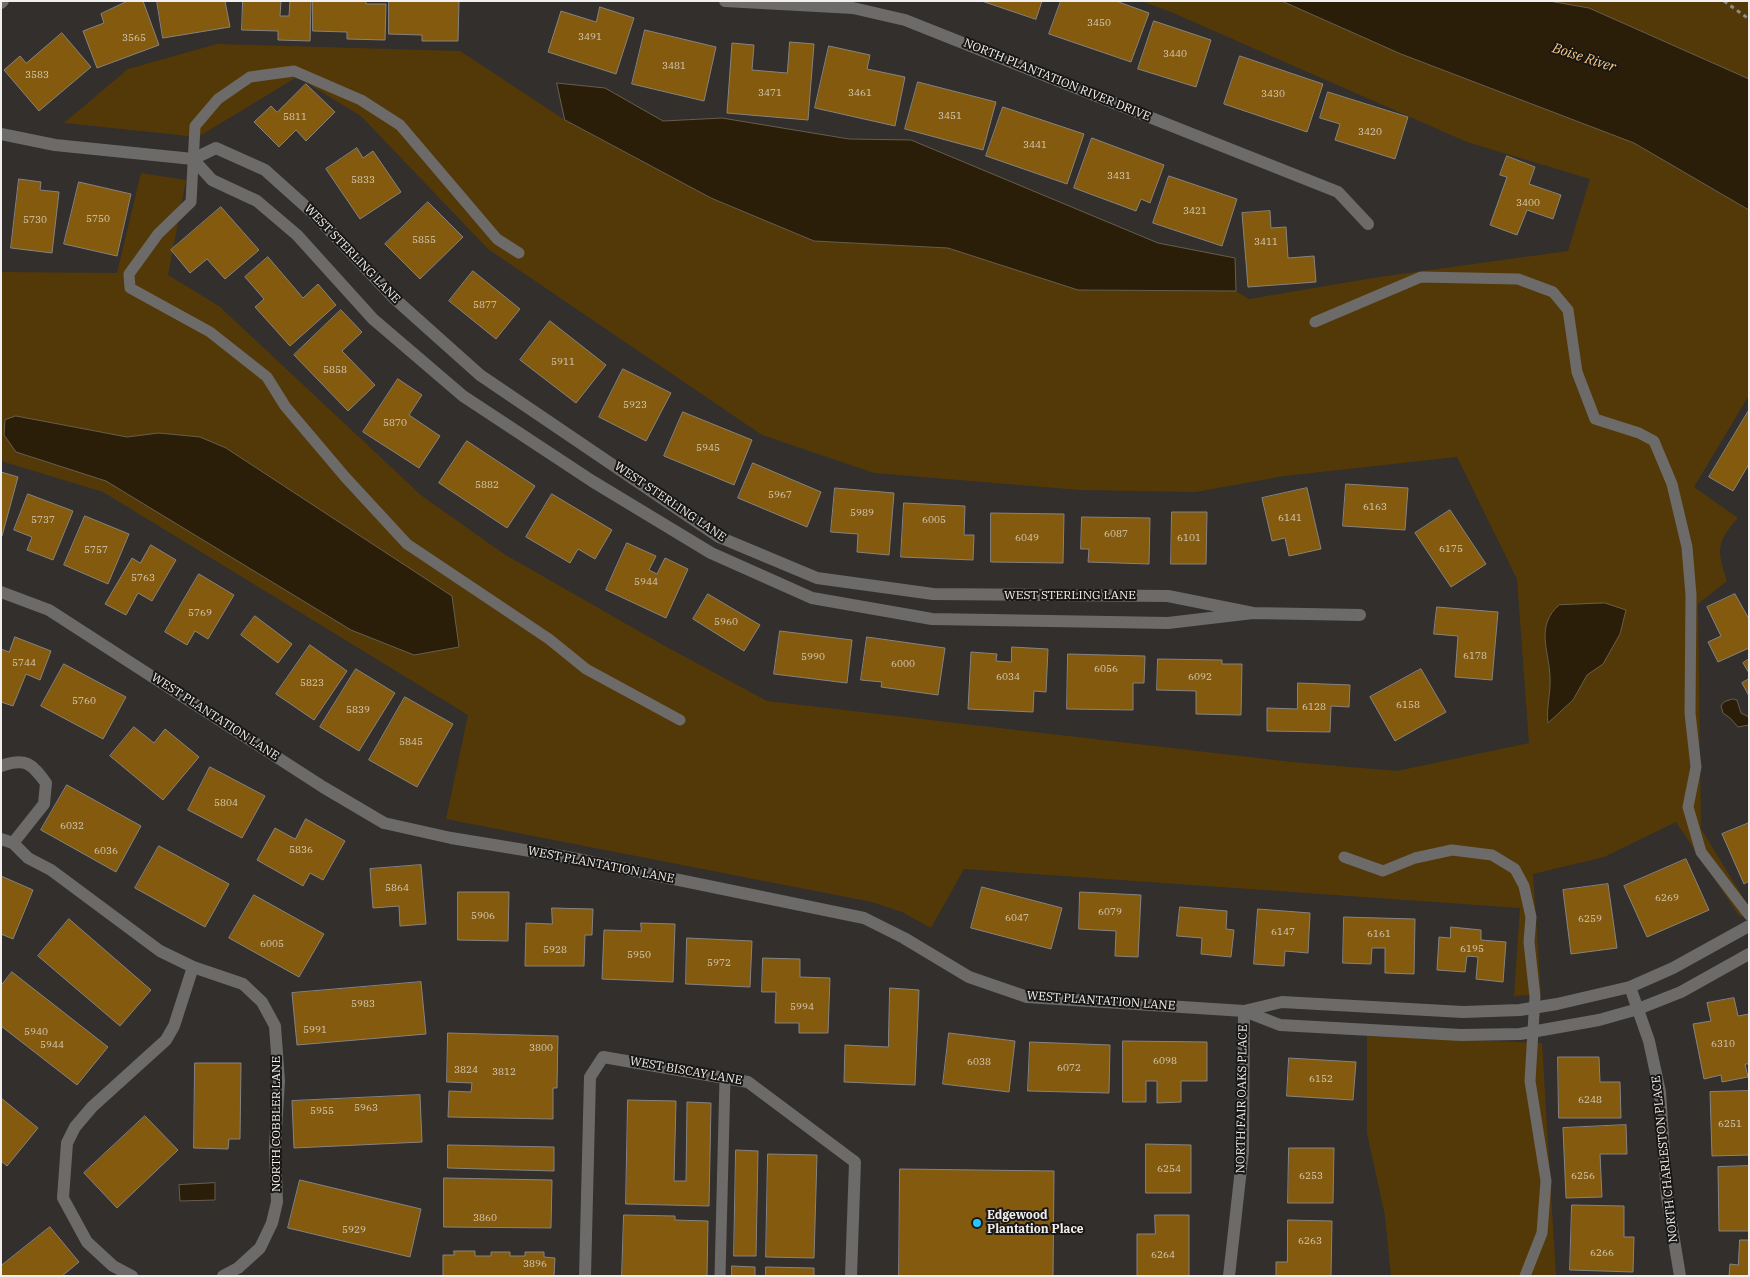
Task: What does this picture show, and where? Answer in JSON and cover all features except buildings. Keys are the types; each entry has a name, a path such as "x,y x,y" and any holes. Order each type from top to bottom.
{"street":[{"name":"NORTH PLANTATION RIVER DRIVE","path":"725,1 853,8 905,20 1338,192 1368,224"},
{"path":"1,134 55,145 193,159"},
{"name":"WEST STERLING LANE","path":"1254,613 1168,596 933,594 836,581 817,578 719,537 480,375 396,299 314,214 265,170 216,148 193,159 212,180 257,201 297,235 373,319 463,396 592,481 711,553 812,598 932,619 1168,623 1254,613 1360,615"},
{"name":"WEST PLANTATION LANE","path":"1,592 49,610 323,787 384,822 451,838 567,856 864,918 904,938 969,978 1027,997 1244,1011 1282,1002 1463,1012 1534,1008 1630,987 1673,968 1749,926"},
{"name":"NORTH COBBLER LANE","path":"1,766 16,761 33,765 46,783 44,804 7,841 28,858 51,870 160,951 193,967 243,984 262,1002 275,1026 279,1081 275,1146 277,1202 272,1223 260,1248 238,1268 223,1276"},
{"name":"WEST PLANTATION LANE","path":"1244,1011 1280,1025 1462,1035 1533,1032 1599,1020 1638,1009 1681,992 1749,954"},
{"path":"132,1276 113,1266 87,1242 63,1198 66,1143 92,1106 166,1040 174,1026 193,967"},
{"name":"NORTH CHARLESTON PLACE","path":"1630,987 1649,1041 1660,1092 1667,1197 1680,1276"},
{"name":"NORTH FAIR OAKS PLACE","path":"1229,1276 1243,1151 1244,1011"},
{"name":"WEST BISCAY LANE","path":"585,1276 590,1077 603,1057 748,1082 855,1162 851,1276"}],"lane":[{"path":"519,253 497,239 400,125 362,100 294,71 250,77 218,99 194,126 191,202 158,234 129,274 130,288 210,332 267,377 285,406 346,478 407,544 548,639 586,669 680,720"},
{"path":"1315,322 1421,278 1518,279 1554,292 1568,310 1577,372 1595,419 1639,433 1654,441 1672,484 1687,547 1691,595 1690,713 1696,767 1688,807 1701,852 1749,915"},
{"path":"1344,857 1383,871 1415,858 1452,850 1492,855 1515,869 1524,886 1531,917 1530,942 1534,1008 1530,1081 1546,1181 1542,1234 1525,1276"},
{"path":"720,1276 725,1078"}],"path":[{"path":"1724,1 1749,20"}],"shaded area":[{"path":"1141,1 1282,1 1401,54 1634,143 1749,210 1749,395 1694,487 1738,518 1726,534 1720,547 1721,562 1727,581 1698,604 1701,829 1749,907 1749,912 1740,917 1676,822 1604,857 1533,874 1541,994 1514,996 1520,908 964,869 931,928 902,912 872,902 446,819 468,715 103,492 1,461 1,272 117,273 141,173 186,180 168,275 219,306 422,496 504,554 663,645 767,701 1292,762 1397,771 1529,743 1517,579 1457,457 1284,476 1196,492 1080,490 874,473 762,435 488,249 361,116 297,77 198,137 64,123 128,69 217,44 460,51 565,120 711,198 814,241 948,248 1078,290 1236,291 1249,299 1379,277 1568,251 1590,179 1467,142 1171,12"},
{"path":"1549,1 1749,1 1749,79 1589,8"},
{"path":"1367,1036 1542,1043 1556,1276 1391,1276 1385,1216 1367,1133"}],"water":[{"name":"Boise River","path":"1282,1 1549,1 1589,8 1749,79 1749,210 1634,143 1401,54"},
{"path":"557,83 605,88 663,121 722,118 849,139 911,140 1158,243 1235,258 1236,291 1078,290 948,248 814,241 711,198 565,120"},
{"path":"16,416 127,437 159,433 200,437 226,448 452,596 459,647 414,655 351,630 106,481 16,452 4,435 5,420"},
{"path":"1605,603 1626,610 1620,634 1603,664 1587,675 1573,700 1548,723 1550,683 1545,639 1547,621 1559,605"},
{"path":"1733,699 1737,700 1741,713 1749,717 1749,725 1738,727 1723,713 1721,706 1724,702"},
{"path":"215,1183 215,1200 180,1201 179,1185"}],"place":[{"name":"Edgewood Plantation Place","path":"977,1223"}]}
